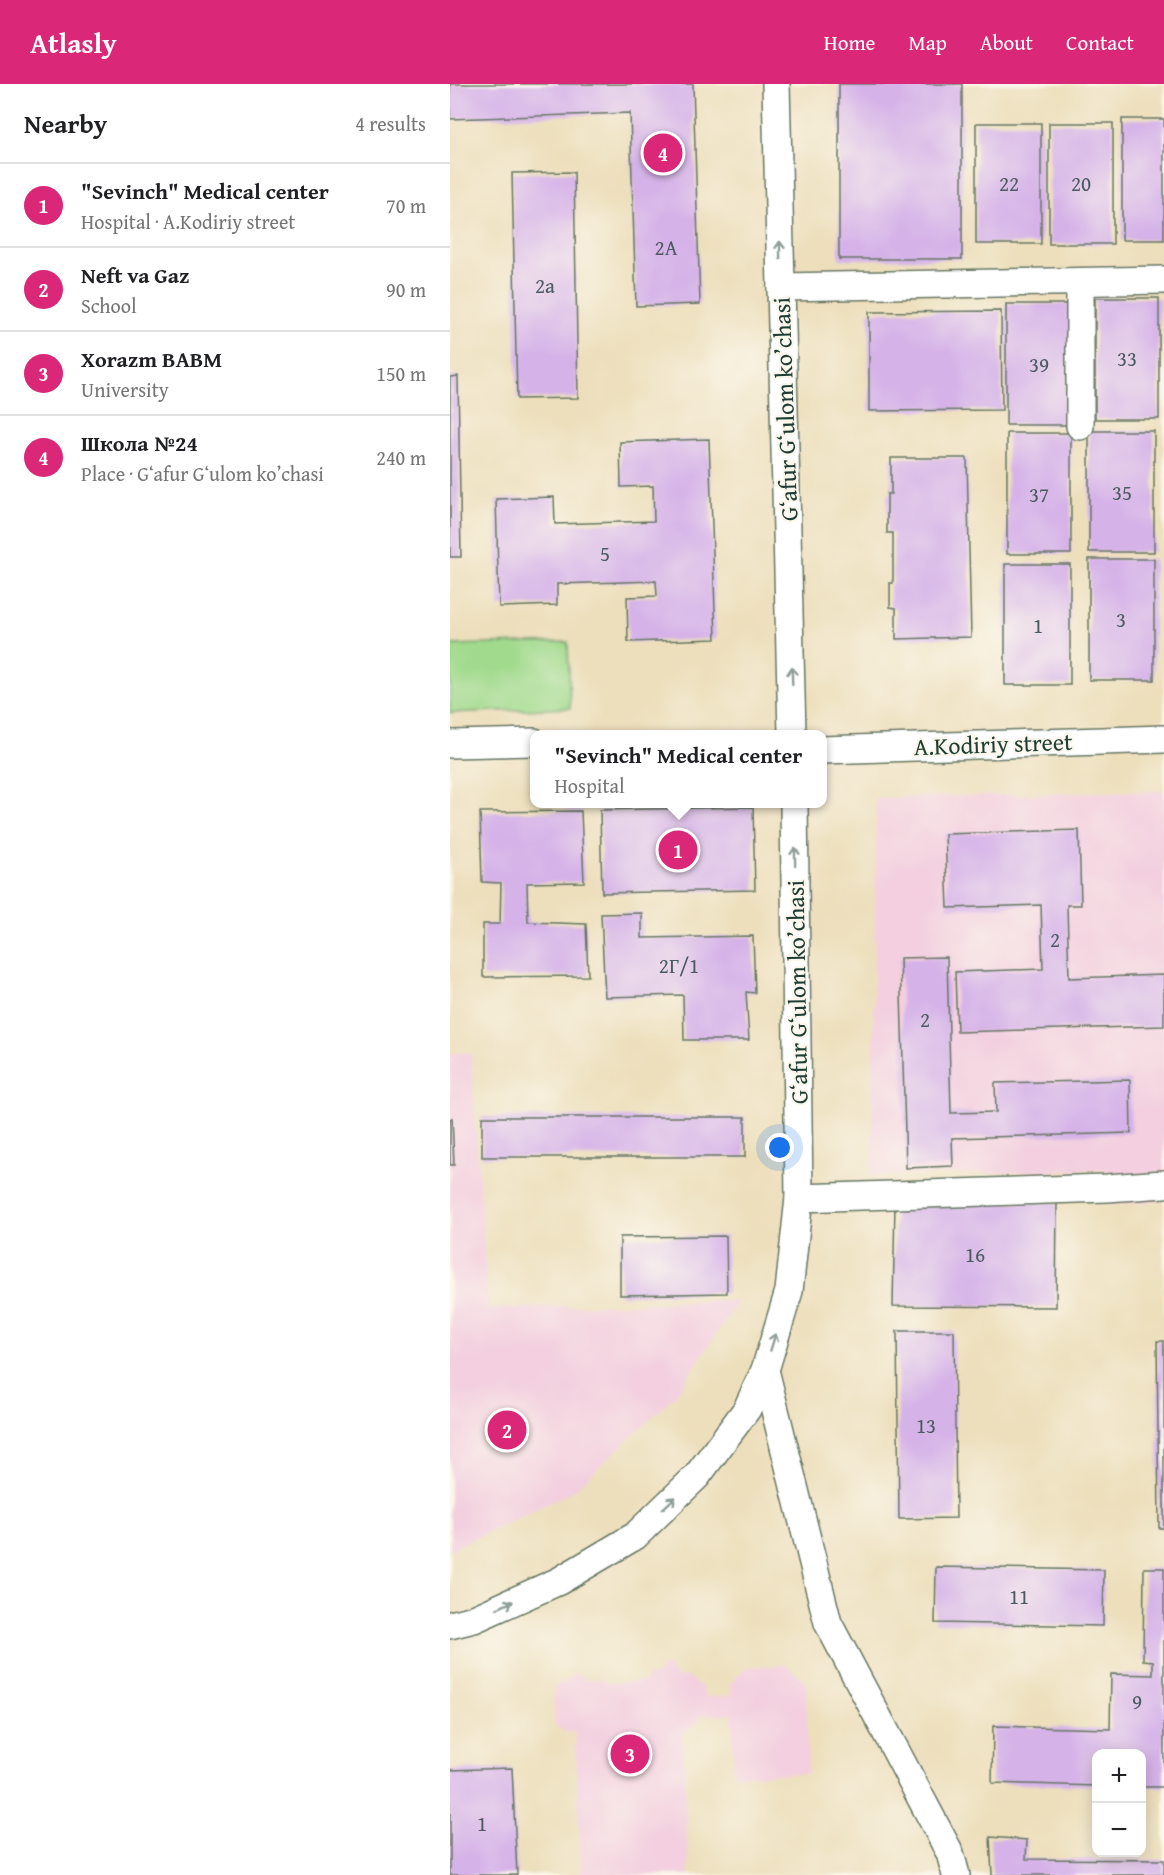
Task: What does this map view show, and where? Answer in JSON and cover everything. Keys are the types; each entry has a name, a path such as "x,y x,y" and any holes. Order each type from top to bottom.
{"street":[{"name":"Gʻafur Gʻulom ko’chasi","path":"776,84 792,730"},
{"path":"782,287 1164,280"},
{"path":"1080,282 1080,426"},
{"name":"A.Kodiriy street","path":"827,750 1164,739"},
{"path":"450,744 530,742"},
{"name":"Gʻafur Gʻulom ko’chasi","path":"450,1625 474,1619 559,1581 634,1536 697,1476 747,1409 765,1370 789,1291 799,1198 794,808"},
{"path":"799,1198 1107,1188 1164,1184"},
{"path":"765,1370 828,1623 950,1853 956,1875"}],"shaded area":[{"path":"1164,791 1164,1201 1108,1205 1106,1170 872,1176 876,798"},
{"path":"450,1053 471,1053 488,1309 739,1300 675,1396 572,1492 450,1550"},
{"path":"666,1665 677,1677 688,1677 702,1687 706,1697 731,1696 730,1683 748,1667 786,1665 806,1682 808,1774 734,1775 732,1714 699,1715 699,1721 683,1734 689,1875 581,1875 575,1732 563,1732 554,1723 553,1691 559,1683 567,1681 576,1672 586,1680 602,1679 607,1683 644,1682 647,1677 656,1676"}],"green space":[{"path":"568,642 570,708 450,713 450,645"}],"building":[{"path":"450,84 693,84 700,304 636,306 630,113 450,119"},
{"path":"839,84 962,84 962,259 839,259"},
{"path":"1122,119 1164,119 1164,240 1122,240"},
{"path":"976,123 1041,123 1041,244 976,244"},
{"path":"1049,123 1113,123 1113,244 1049,244"},
{"path":"574,172 578,398 517,399 512,173"},
{"path":"1095,298 1159,298 1159,419 1095,419"},
{"path":"1006,304 1071,304 1071,425 1006,425"},
{"path":"1001,311 1002,410 869,411 869,312"},
{"path":"458,376 461,557 450,557 450,377"},
{"path":"1089,431 1154,431 1154,552 1089,552"},
{"path":"1007,433 1071,433 1071,554 1007,554"},
{"path":"709,439 716,639 628,642 627,597 657,596 656,581 557,584 557,605 499,607 496,499 554,497 555,524 654,521 653,486 621,487 620,442"},
{"path":"891,458 967,458 971,637 896,639 896,608 890,607 890,583 893,583 893,533 887,533 887,494 891,494"},
{"path":"1089,559 1154,559 1154,680 1089,680"},
{"path":"1005,564 1070,564 1070,685 1005,685"},
{"path":"753,808 755,890 602,893 600,810"},
{"path":"581,811 584,882 527,883 528,922 586,924 588,976 483,977 483,924 500,924 501,883 482,882 480,812"},
{"path":"1079,830 1081,905 1067,905 1069,978 1164,975 1164,1026 957,1032 955,972 1043,969 1041,905 948,908 945,834"},
{"path":"642,913 642,938 753,936 755,993 746,992 749,1040 684,1040 683,995 605,997 601,914"},
{"path":"947,957 951,1113 996,1112 995,1083 1130,1080 1131,1133 952,1138 953,1166 906,1168 900,958"},
{"path":"482,1117 745,1117 745,1157 482,1157"},
{"path":"452,1118 454,1165 450,1165 450,1119"},
{"path":"1057,1202 1056,1307 893,1306 895,1203"},
{"path":"726,1236 727,1293 620,1295 620,1237"},
{"path":"897,1331 954,1331 956,1518 899,1519"},
{"path":"1157,1341 1164,1341 1164,1528 1159,1528"},
{"path":"936,1567 1104,1570 1103,1626 935,1623"},
{"path":"1144,1568 1164,1568 1164,1787 1146,1787 1146,1749 1092,1749 1092,1786 992,1783 993,1726 1110,1729 1111,1674 1153,1675 1153,1661 1143,1660"},
{"path":"512,1768 517,1875 450,1875 450,1770"},
{"path":"990,1837 1027,1840 1026,1859 1164,1860 1164,1875 992,1875"}],"place":[{"name":"Школа №24","path":"663,153"},
{"name":"\"Sevinch\" Medical center","path":"678,850"},
{"name":"Neft va Gaz","path":"507,1430"},
{"name":"Xorazm BABM","path":"630,1754"}]}
